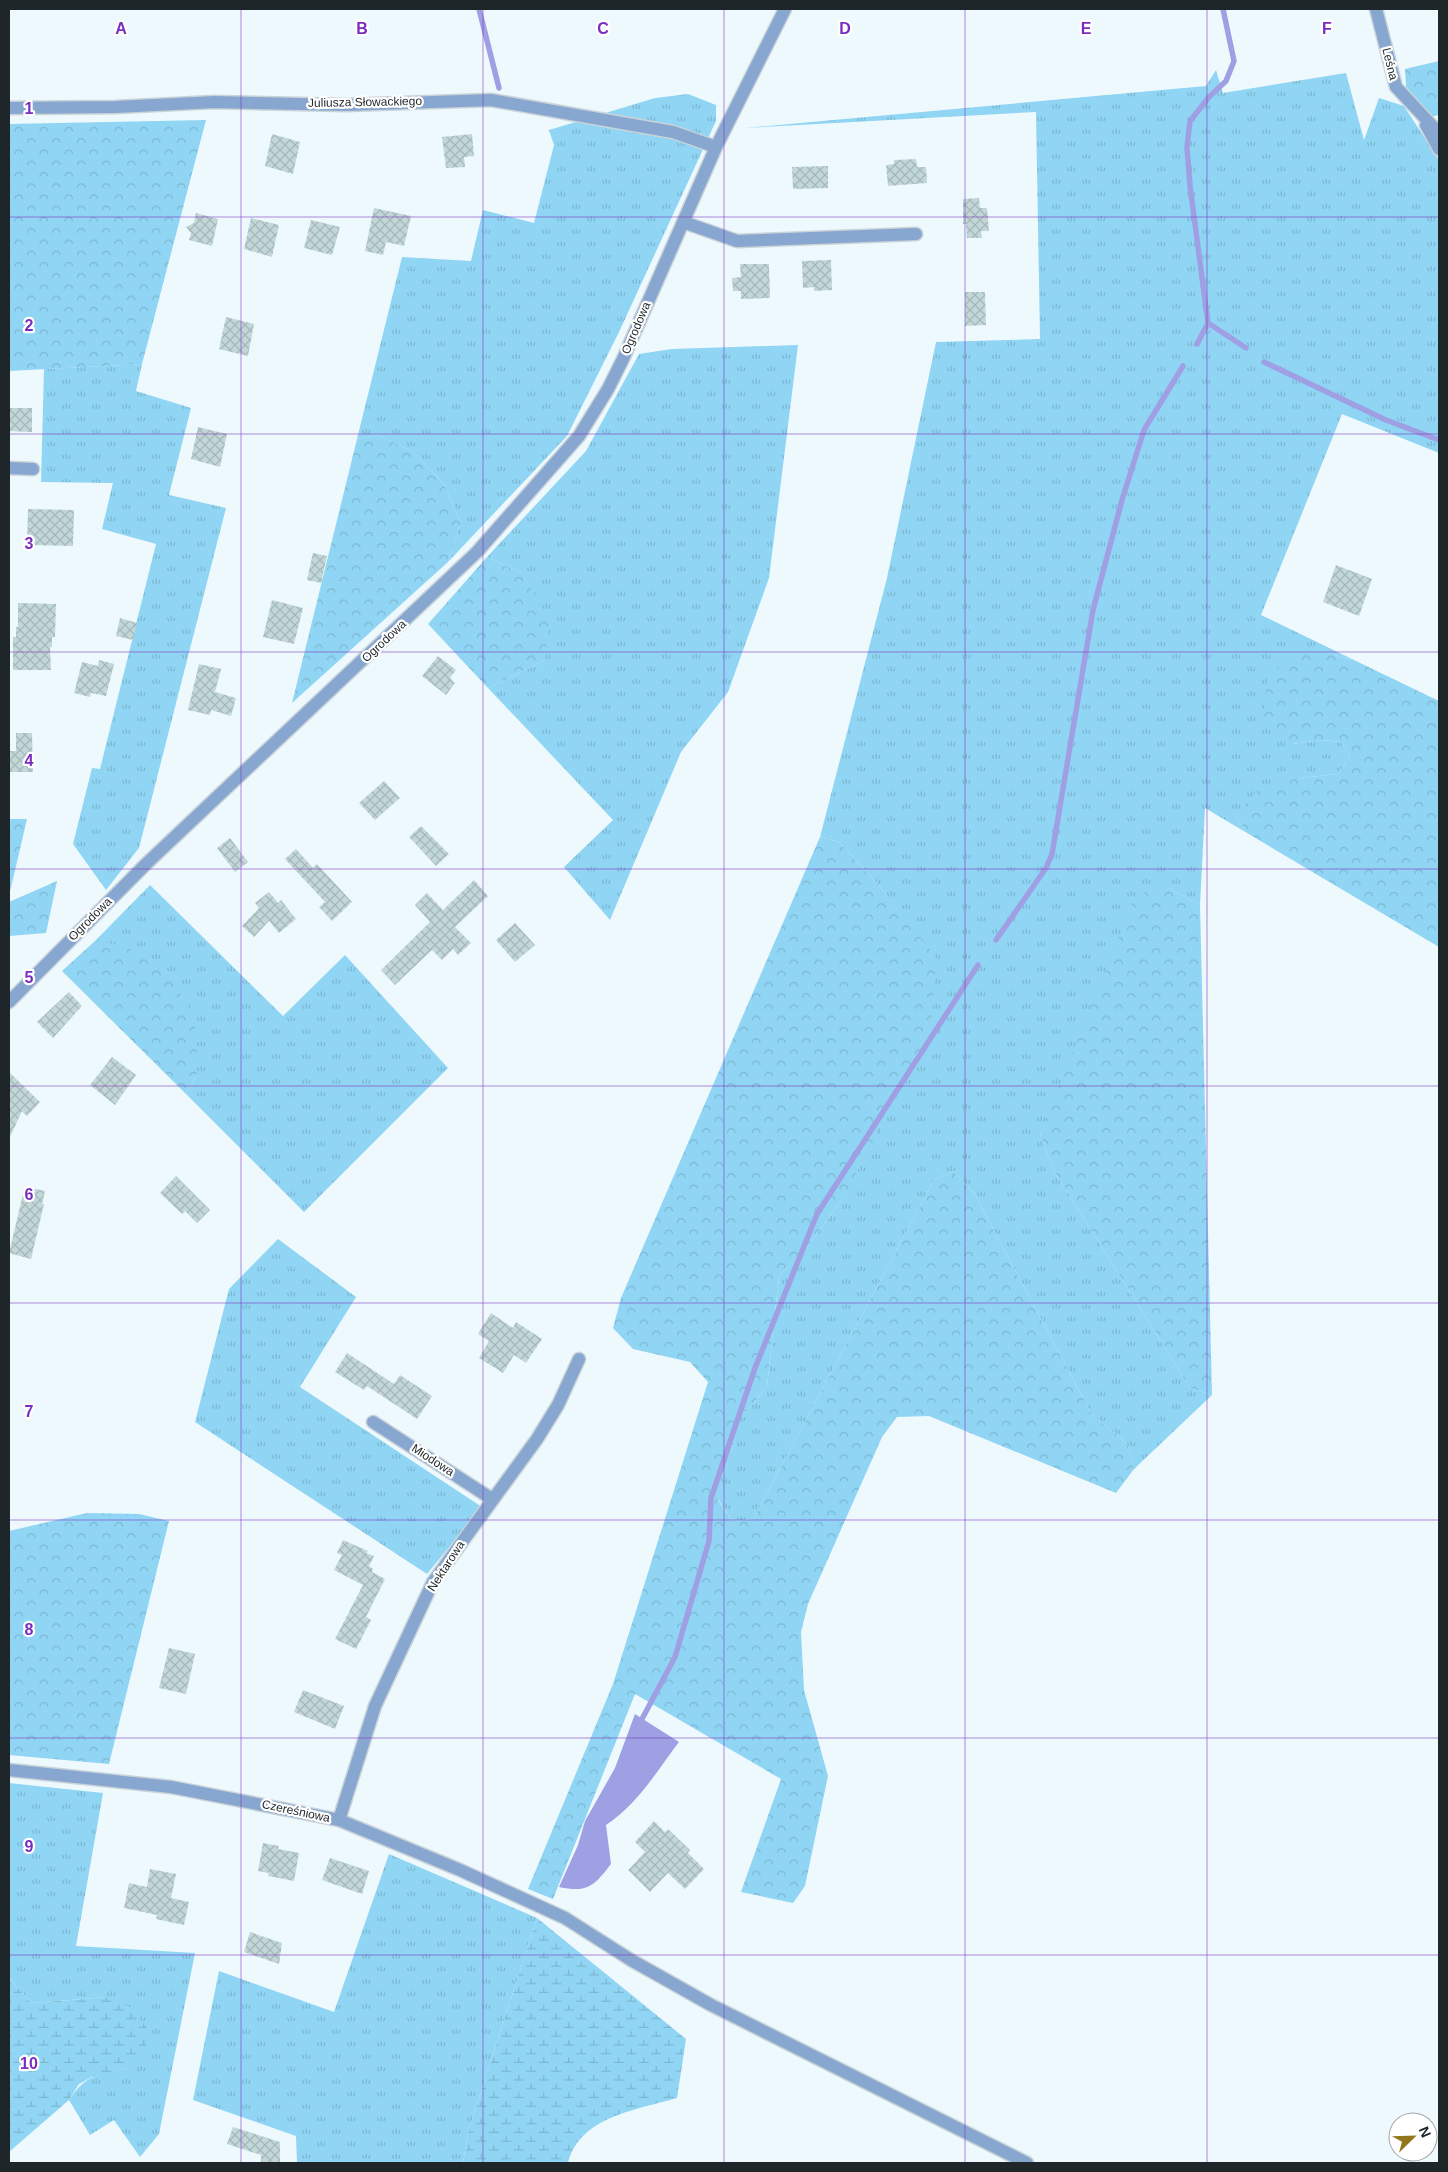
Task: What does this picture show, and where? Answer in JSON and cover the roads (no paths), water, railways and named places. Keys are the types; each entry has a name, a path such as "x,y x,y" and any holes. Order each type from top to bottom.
{"street":[{"name":"Ogrodowa","path":"9,1002 146,864 477,552 580,436 608,389 716,147 785,9"},
{"name":"Leśna","path":"1376,9 1396,87 1439,133"},
{"name":"Juliusza Słowackiego","path":"9,108 116,107 215,102 346,105 491,100 544,107 673,132 716,147"},
{"path":"1422,116 1439,149"},
{"path":"683,222 736,241 916,234"},
{"path":"9,468 33,469"},
{"name":"Nektarowa","path":"339,1820 375,1706 433,1582 558,1405 579,1360"},
{"name":"Miodowa","path":"373,1422 492,1499"},
{"name":"Czereśniowa","path":"9,1770 171,1787 339,1820 460,1870 565,1918 631,1960 711,2005 1027,2163"}],"waterway":[{"path":"479,9 499,88"},
{"path":"1223,9 1234,61 1226,81 1209,97 1190,121 1187,147 1190,186 1208,323 1246,348"},
{"path":"1197,344 1208,323"},
{"path":"1264,362 1386,420 1439,440"},
{"path":"996,940 1046,868 1052,854 1093,610 1122,500 1144,430 1183,366"},
{"path":"642,1719 675,1657 709,1541 711,1498 755,1368 817,1214 978,965"}]}
